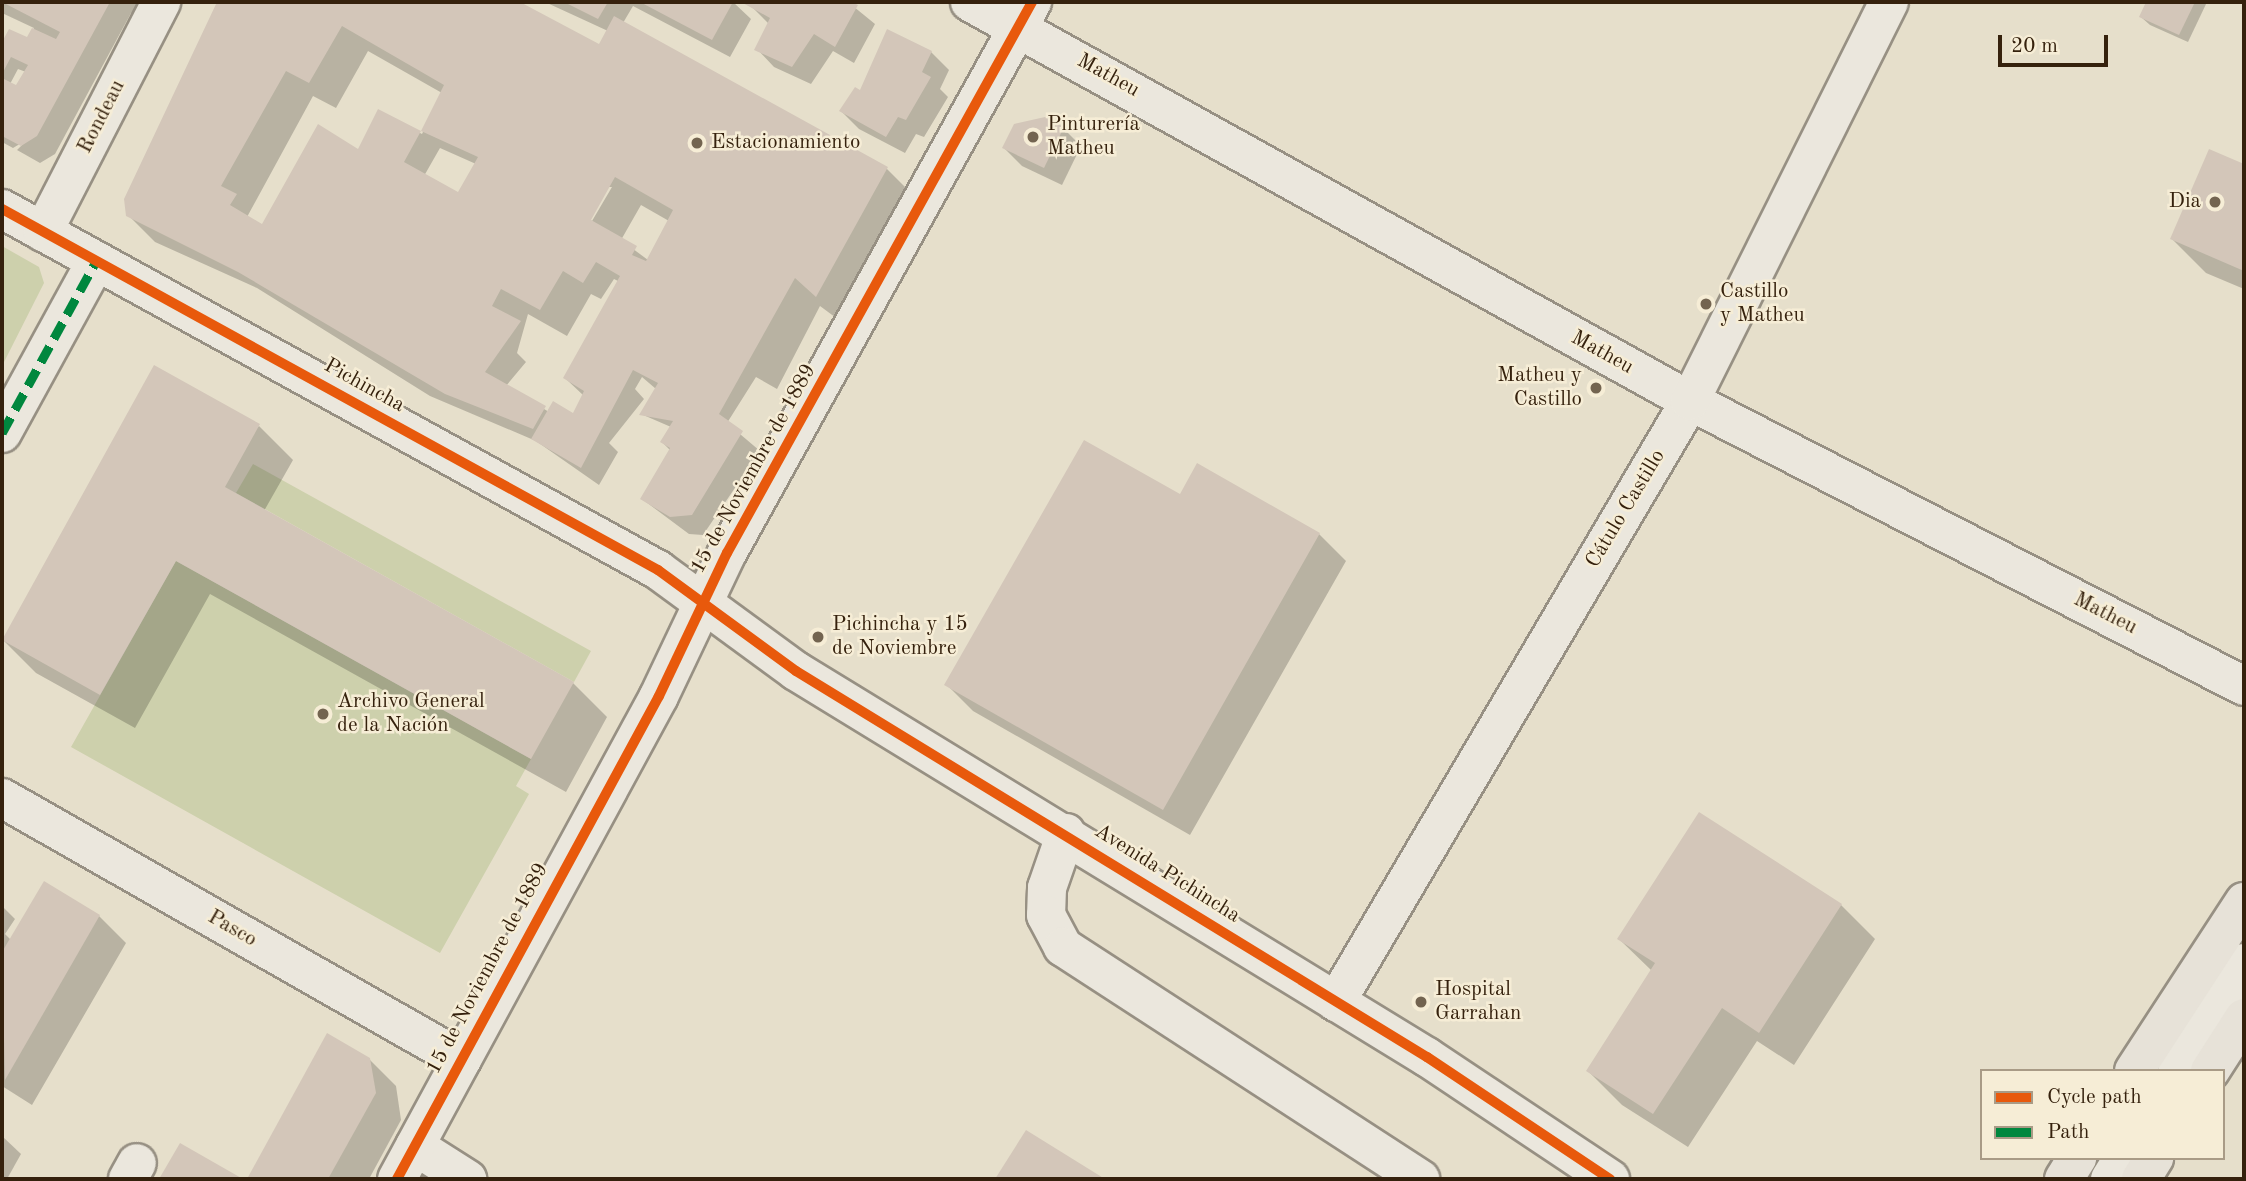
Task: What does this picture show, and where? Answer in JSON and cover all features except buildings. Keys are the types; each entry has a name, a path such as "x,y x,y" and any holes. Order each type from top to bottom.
{"main road":[{"path":"2135,1069 2244,902"},
{"path":"2211,1069 2244,1018"},
{"path":"2064,1179 2076,1160"},
{"path":"2141,1179 2153,1160"}],"street":[{"name":"Rondeau","path":"43,232 160,2"},
{"name":"Matheu","path":"970,2 1025,14 1690,401 2244,686"},
{"name":"Cátulo Castillo","path":"1336,1002 1690,401 1889,2"},
{"name":"15 de Noviembre de 1889","path":"397,1179 702,604 1025,14"},
{"name":"Pichincha","path":"2,209 658,570 702,604"},
{"path":"2,433 96,261"},
{"name":"Avenida Pichincha","path":"702,604 796,671 1066,833 1336,1002 1610,1179"},
{"name":"Pasco","path":"2,798 462,1060"},
{"path":"1066,833 1046,888 1046,915 1063,947 1405,1170"},
{"path":"2178,1069 2244,963"},
{"path":"415,1146 467,1179"},
{"path":"2110,1179 2122,1160"}],"green space":[{"path":"2,246 39,267 44,283 2,366"},
{"path":"253,464 591,651 574,682 236,493"},
{"path":"176,561 531,759 516,786 529,794 440,953 71,747"}],"marked path":[{"path":"2,433 96,261"}],"cycle path":[{"path":"397,1179 659,696 727,553 1032,2"},
{"path":"2,209 658,570 796,671 1427,1057 1610,1179"}],"place":[{"name":"Pinturería Matheu","path":"1033,137"},
{"name":"Estacionamiento","path":"697,143"},
{"name":"Dia","path":"2215,202"},
{"name":"Castillo y Matheu","path":"1706,304"},
{"name":"Matheu y Castillo","path":"1596,388"},
{"name":"Pichincha y 15 de Noviembre","path":"818,637"},
{"name":"Archivo General de la Nación","path":"323,714"},
{"name":"Hospital Garrahan","path":"1421,1002"}]}
